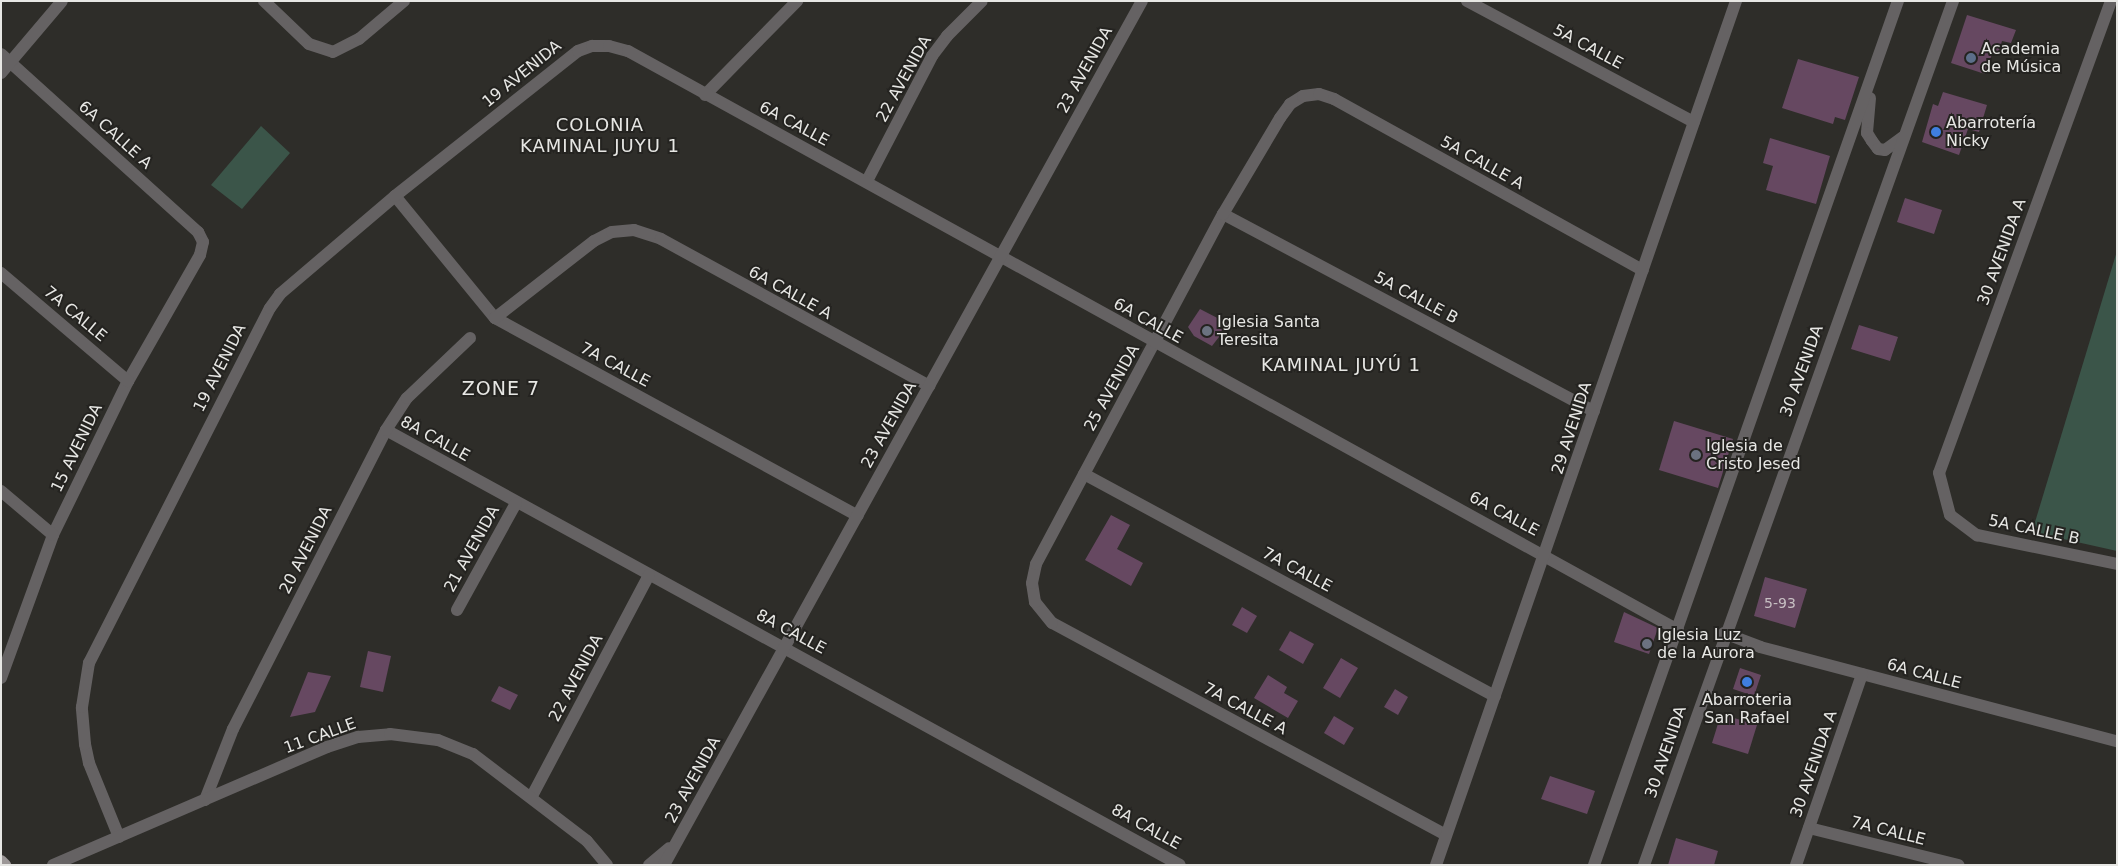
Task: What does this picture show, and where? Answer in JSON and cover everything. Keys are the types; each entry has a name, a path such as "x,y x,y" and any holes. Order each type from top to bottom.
{"main road":[{"path":"1,861 5,865"}],"street":[{"path":"1,73 6,58 62,1"},
{"path":"264,1 309,44 334,52 359,39 404,1"},
{"path":"705,95 797,1"},
{"name":"22 AVENIDA","path":"867,181 932,56 947,36 982,1"},
{"name":"23 AVENIDA","path":"664,865 858,516 998,257 1142,1"},
{"name":"5A CALLE","path":"1467,1 1694,122"},
{"name":"29 AVENIDA","path":"1436,865 1544,554 1555,531 1594,411 1736,1"},
{"name":"30 AVENIDA","path":"1594,865 1898,1"},
{"name":"30 AVENIDA","path":"1644,865 1724,632 1953,1"},
{"name":"30 AVENIDA A","path":"1950,515 1938,473 2111,1"},
{"name":"6A CALLE","path":"602,46 628,52 867,181 998,257 1155,344 1544,554 1678,630"},
{"name":"19 AVENIDA","path":"119,837 89,763 84,744 82,707 92,654 270,308 280,294 395,196 578,51 602,46"},
{"name":"6A CALLE A","path":"6,58 198,232 203,242"},
{"path":"1872,76 1866,133 1878,149 1885,150 1905,135"},
{"name":"5A CALLE A","path":"1303,96 1319,94 1334,99 1643,270"},
{"name":"25 AVENIDA","path":"1035,602 1032,583 1036,564 1223,214 1280,118 1290,104 1303,96"},
{"name":"7A CALLE","path":"395,196 495,318 858,516"},
{"name":"5A CALLE B","path":"1223,214 1594,411"},
{"name":"6A CALLE A","path":"495,318 594,241 612,232 634,230 661,239 929,386"},
{"name":"15 AVENIDA","path":"1,678 53,535 128,381 200,255 203,242"},
{"name":"7A CALLE","path":"1,273 128,381"},
{"name":"20 AVENIDA","path":"205,800 233,729 386,430 407,398 470,338"},
{"name":"8A CALLE","path":"386,430 516,503 785,647 1180,865"},
{"name":"7A CALLE","path":"1084,474 1495,696"},
{"path":"1,492 53,535"},
{"name":"21 AVENIDA","path":"457,610 516,503"},
{"name":"5A CALLE B","path":"1950,515 1977,535 2117,564"},
{"name":"22 AVENIDA","path":"532,796 649,575"},
{"name":"7A CALLE A","path":"1035,602 1044,616 1062,629 1446,835"},
{"name":"6A CALLE","path":"1724,632 1760,647 2117,742"},
{"name":"30 AVENIDA A","path":"1796,865 1862,674"},
{"name":"11 CALLE","path":"52,865 327,746 358,737 390,734 419,736 456,746 473,754 532,796 587,841 604,861 614,865"},
{"name":"7A CALLE","path":"1809,828 1959,865"},
{"path":"649,865 678,840"},
{"name":"11 CALLE","path":"78,865 105,843"}],"green space":[{"path":"261,126 290,153 242,209 211,185"},
{"path":"2117,251 2117,551 2032,532"}],"building":[{"path":"1967,15 2016,30 2011,43 2002,41 1998,55 1992,54 1985,74 1951,63"},
{"path":"1798,59 1859,77 1845,120 1835,117 1833,124 1782,108"},
{"path":"1943,92 1987,105 1979,132 1968,129 1959,155 1922,142 1933,104 1938,106"},
{"path":"1770,138 1830,156 1816,204 1766,190 1773,166 1763,163"},
{"path":"1905,198 1942,210 1934,234 1897,222"},
{"name":"Iglesia Santa Teresita","path":"1200,309 1229,324 1212,346 1194,336 1188,327"},
{"path":"1859,325 1898,337 1890,361 1851,349"},
{"name":"Iglesia de Cristo Jesed","path":"1674,421 1733,439 1718,488 1659,470"},
{"path":"1111,515 1130,525 1117,549 1143,563 1131,586 1085,560"},
{"path":"1765,577 1807,589 1795,628 1754,616"},
{"path":"1242,607 1257,616 1247,633 1232,625"},
{"path":"1624,612 1658,628 1649,654 1614,642"},
{"path":"1290,631 1314,644 1303,664 1279,650"},
{"path":"368,651 391,656 383,692 360,687"},
{"path":"1341,658 1358,668 1340,698 1323,688"},
{"name":"Abarroteria San Rafael","path":"1740,668 1761,675 1754,696 1733,689"},
{"path":"308,672 331,676 315,712 290,717"},
{"path":"1268,675 1287,687 1284,693 1298,701 1288,718 1254,698"},
{"path":"499,686 518,695 510,710 491,701"},
{"path":"1395,689 1408,697 1398,715 1384,707"},
{"path":"1721,714 1757,725 1748,754 1712,743"},
{"path":"1334,716 1354,728 1344,745 1324,733"},
{"path":"1550,776 1595,791 1587,814 1541,799"},
{"path":"1676,838 1718,851 1714,865 1668,865"}],"place":[{"name":"Academia de Música","path":"1971,58"},
{"name":"Abarrotería Nicky","path":"1936,132"},
{"name":"Iglesia Santa Teresita","path":"1207,331"},
{"name":"Iglesia de Cristo Jesed","path":"1696,455"},
{"name":"Iglesia Luz de la Aurora","path":"1647,644"},
{"name":"Abarroteria San Rafael","path":"1747,682"}],"district":[{"name":"COLONIA KAMINAL JUYU 1","path":"600,136"},
{"name":"KAMINAL JUYÚ 1","path":"1341,365"},
{"name":"ZONE 7","path":"501,389"}]}
